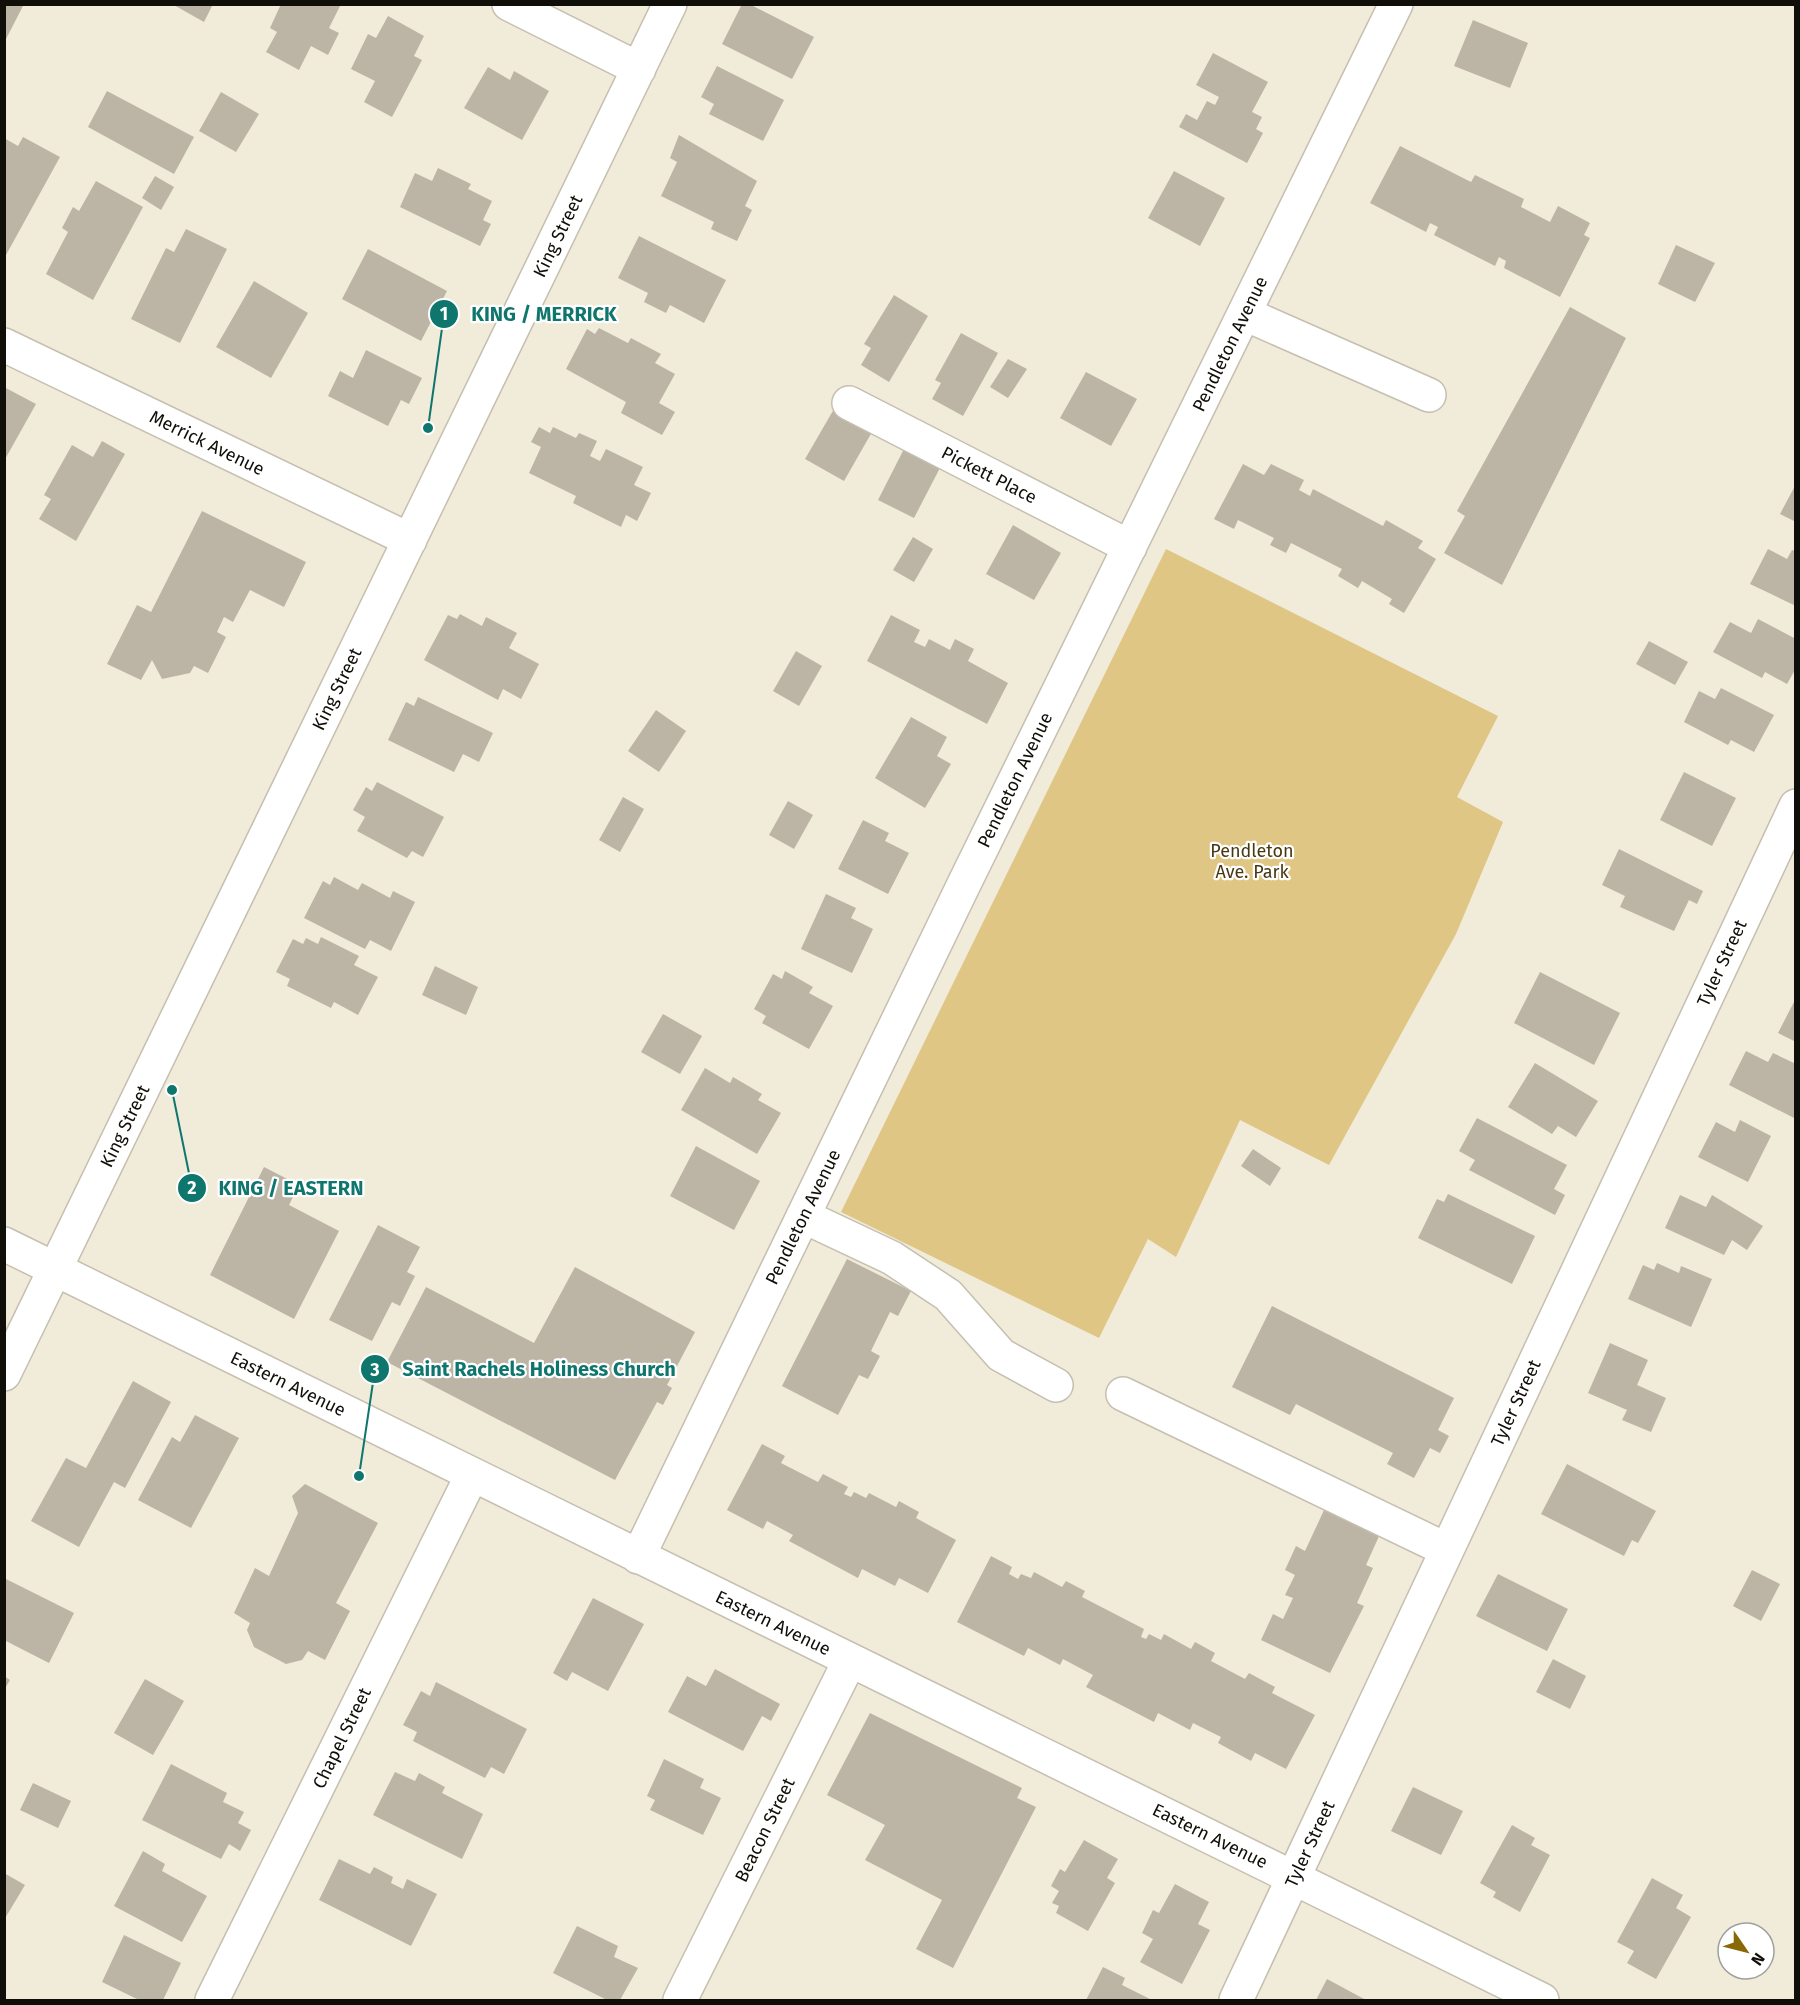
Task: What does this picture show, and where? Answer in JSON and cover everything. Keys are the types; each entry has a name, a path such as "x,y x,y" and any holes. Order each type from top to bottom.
{"street":[{"path":"509,4 639,69"},
{"name":"King Street","path":"4,1374 670,4"},
{"name":"Pendleton Avenue","path":"638,1557 1396,4"},
{"path":"1245,314 1429,395"},
{"name":"Merrick Avenue","path":"4,345 410,540"},
{"name":"Pickett Place","path":"849,403 1130,547"},
{"name":"Tyler Street","path":"1236,2001 1796,806"},
{"path":"803,1216 892,1258 948,1295 1001,1355 1056,1385"},
{"name":"Eastern Avenue","path":"4,1244 1542,2001"},
{"path":"1123,1394 1447,1550"},
{"name":"Chapel Street","path":"212,2001 472,1475"},
{"name":"Beacon Street","path":"680,2001 850,1660"}],"green space":[{"name":"Pendleton Ave. Park","path":"1166,549 1498,716 1457,797 1503,822 1456,934 1329,1165 1240,1120 1176,1257 1148,1239 1099,1338 841,1212"}],"building":[{"path":"4,4 24,4 6,39 4,38"},
{"path":"172,4 213,4 204,22"},
{"path":"281,4 341,4 329,28 339,33 328,55 311,46 299,70 266,52 277,32 270,28"},
{"path":"742,4 749,4 814,37 792,79 722,44"},
{"path":"388,16 424,36 414,56 422,60 392,117 364,102 375,81 351,69 368,34 376,38"},
{"path":"1473,20 1528,43 1510,88 1454,66"},
{"path":"1213,53 1268,82 1252,112 1262,117 1256,129 1263,133 1247,163 1179,127 1186,114 1197,120 1207,101 1215,105 1219,97 1196,85"},
{"path":"717,66 784,100 763,141 709,114 714,104 701,97"},
{"path":"488,67 510,80 514,71 549,91 522,140 464,108"},
{"path":"107,91 194,137 174,174 88,127"},
{"path":"221,92 259,114 236,152 199,131"},
{"path":"679,135 757,181 745,206 752,210 737,241 711,229 714,222 661,196 677,162 670,158"},
{"path":"23,137 60,157 6,255 4,254 4,138 18,146"},
{"path":"1400,146 1471,182 1475,175 1524,199 1521,207 1550,222 1558,206 1590,223 1584,235 1590,238 1560,297 1504,268 1506,261 1499,257 1495,266 1434,235 1438,227 1430,223 1426,232 1370,203"},
{"path":"438,168 471,184 468,189 492,201 483,220 491,224 480,246 400,207 415,173 432,181"},
{"path":"1174,171 1225,198 1200,246 1148,218"},
{"path":"155,176 174,187 161,210 142,198"},
{"path":"96,181 143,207 93,300 46,274 68,232 62,228 73,207 79,211"},
{"path":"186,229 227,249 180,343 131,319 166,248 174,252"},
{"path":"639,236 726,280 704,323 670,305 666,313 644,302 648,293 618,278"},
{"path":"1676,245 1715,263 1695,302 1658,284"},
{"path":"368,249 447,291 421,341 342,299"},
{"path":"254,281 308,313 271,378 216,347"},
{"path":"894,295 928,316 889,382 861,365 871,348 864,344"},
{"path":"1570,307 1626,338 1502,585 1444,553 1465,516 1457,511"},
{"path":"599,328 628,343 631,338 661,354 655,363 675,374 659,403 675,412 662,435 621,413 626,402 566,369 587,329 595,334"},
{"path":"961,333 998,353 963,416 932,399 941,383 935,380"},
{"path":"366,350 422,378 409,404 401,400 388,426 328,396 340,371 353,378"},
{"path":"1008,359 1027,369 1008,398 990,387"},
{"path":"1086,372 1137,399 1111,446 1060,418"},
{"path":"4,387 36,404 4,461"},
{"path":"834,409 872,432 844,481 805,459"},
{"path":"539,427 550,433 553,427 576,438 579,433 597,441 590,456 600,461 606,449 643,467 634,485 651,493 637,521 626,515 621,527 573,503 576,496 529,473 541,447 531,442"},
{"path":"102,441 125,454 76,541 39,519 51,499 44,495 72,445 93,457"},
{"path":"906,445 942,464 914,518 878,500"},
{"path":"1243,464 1264,475 1271,464 1304,480 1299,490 1310,496 1313,489 1383,526 1386,520 1423,541 1418,548 1436,559 1404,613 1389,604 1392,599 1362,581 1358,588 1338,576 1342,569 1291,543 1286,553 1270,545 1274,538 1238,520 1234,529 1214,519"},
{"path":"1796,484 1796,522 1780,514"},
{"path":"202,511 306,562 284,607 250,590 233,622 224,617 217,632 226,637 208,673 194,666 190,673 162,679 152,660 141,680 107,664 137,605 151,612"},
{"path":"1013,525 1061,553 1034,600 986,574"},
{"path":"913,537 933,549 914,582 893,570"},
{"path":"1768,549 1787,559 1792,550 1796,551 1796,606 1750,584"},
{"path":"460,614 482,626 486,617 517,633 509,648 539,664 521,699 503,689 498,700 424,660 448,615 457,619"},
{"path":"891,615 920,630 914,642 925,647 929,639 950,650 955,639 974,649 968,661 1008,683 987,724 867,661"},
{"path":"1758,619 1796,639 1796,668 1787,684 1765,672 1762,678 1713,652 1730,622 1751,633"},
{"path":"1649,641 1688,662 1675,685 1636,664"},
{"path":"796,651 822,666 799,706 773,691"},
{"path":"1721,688 1774,715 1754,752 1731,740 1728,745 1684,722 1699,691 1715,699"},
{"path":"418,697 493,733 479,762 463,754 454,772 388,740 406,702 414,706"},
{"path":"656,710 686,731 659,772 628,751"},
{"path":"911,717 947,737 937,756 951,764 925,808 875,778"},
{"path":"1684,772 1736,798 1712,846 1660,820"},
{"path":"377,782 444,817 423,857 412,851 407,858 357,831 365,817 353,810 366,787 372,791"},
{"path":"623,797 644,809 620,852 599,840"},
{"path":"788,801 813,815 794,849 769,835"},
{"path":"863,820 889,833 885,841 909,853 888,894 838,869"},
{"path":"1619,849 1703,891 1697,904 1689,900 1674,931 1620,907 1625,896 1602,885"},
{"path":"334,877 358,890 362,883 390,898 393,891 415,902 391,951 370,940 365,949 304,918 323,881 330,885"},
{"path":"826,894 856,908 851,918 873,929 852,973 801,949"},
{"path":"321,937 359,956 354,965 378,977 358,1015 334,1002 331,1008 287,986 290,979 276,972 293,939 303,944 306,938 318,944"},
{"path":"435,966 478,987 466,1015 422,995"},
{"path":"785,971 813,987 809,993 833,1006 809,1049 762,1023 766,1016 754,1009 773,974 782,979"},
{"path":"1540,972 1620,1013 1594,1065 1514,1023"},
{"path":"1796,998 1796,1042 1778,1033"},
{"path":"663,1014 702,1036 680,1074 641,1052"},
{"path":"1746,1051 1768,1062 1773,1053 1796,1064 1796,1119 1729,1085"},
{"path":"1535,1063 1598,1101 1576,1137 1558,1126 1552,1134 1508,1107"},
{"path":"705,1068 730,1083 733,1077 762,1094 758,1100 781,1113 757,1154 681,1110"},
{"path":"1477,1118 1567,1165 1554,1189 1565,1195 1555,1215 1469,1170 1475,1160 1459,1151"},
{"path":"1740,1120 1771,1136 1748,1182 1698,1157 1716,1122 1735,1132"},
{"path":"696,1146 760,1181 734,1230 670,1196"},
{"path":"1253,1149 1281,1168 1270,1186 1241,1166"},
{"path":"264,1167 299,1185 289,1205 339,1231 294,1319 210,1275"},
{"path":"1448,1194 1535,1236 1512,1284 1418,1238 1437,1199 1444,1202"},
{"path":"1680,1195 1706,1207 1712,1195 1763,1226 1747,1250 1732,1240 1724,1255 1665,1228"},
{"path":"378,1225 420,1247 407,1272 415,1276 400,1306 392,1302 372,1341 329,1320"},
{"path":"847,1259 911,1291 898,1316 890,1312 871,1351 880,1356 868,1379 859,1375 838,1415 782,1386"},
{"path":"1657,1263 1679,1273 1681,1266 1712,1279 1691,1327 1628,1299 1643,1265 1654,1270"},
{"path":"575,1267 695,1332 667,1385 672,1388 663,1405 657,1402 615,1480 387,1362 426,1287 534,1343"},
{"path":"1272,1306 1454,1398 1438,1430 1449,1436 1440,1453 1430,1448 1414,1478 1387,1464 1393,1453 1296,1404 1290,1415 1232,1387"},
{"path":"1610,1343 1648,1360 1637,1385 1666,1398 1651,1432 1622,1420 1627,1410 1588,1393"},
{"path":"133,1381 171,1402 125,1488 114,1482 79,1547 31,1521 66,1458 86,1468"},
{"path":"195,1415 239,1438 191,1528 138,1500 172,1437 180,1442"},
{"path":"762,1444 785,1456 781,1463 818,1482 823,1474 848,1487 844,1494 851,1497 854,1492 866,1498 869,1493 896,1507 899,1501 919,1512 916,1518 956,1540 928,1593 899,1578 895,1586 862,1569 858,1578 789,1541 793,1535 767,1521 763,1529 727,1510"},
{"path":"1567,1464 1656,1511 1638,1543 1632,1540 1624,1556 1541,1514"},
{"path":"305,1484 378,1523 336,1603 350,1611 325,1660 308,1651 302,1660 286,1664 254,1647 247,1630 250,1623 234,1613 255,1568 269,1576 298,1513 292,1496"},
{"path":"1325,1508 1380,1534 1366,1565 1373,1568 1357,1603 1364,1606 1330,1673 1261,1640 1273,1614 1283,1619 1293,1598 1285,1595 1295,1575 1285,1570 1296,1546 1305,1551"},
{"path":"991,1556 1012,1567 1009,1574 1018,1579 1021,1574 1031,1578 1034,1572 1062,1587 1066,1581 1085,1591 1082,1597 1144,1629 1141,1637 1146,1639 1149,1634 1161,1640 1164,1634 1191,1649 1195,1642 1215,1653 1211,1661 1245,1679 1249,1673 1275,1687 1272,1693 1315,1715 1286,1769 1255,1753 1251,1761 1218,1743 1221,1737 1193,1723 1190,1730 1158,1713 1154,1722 1086,1687 1093,1675 1063,1659 1060,1665 1028,1648 1024,1656 957,1622"},
{"path":"1752,1570 1780,1584 1761,1621 1733,1606"},
{"path":"1498,1574 1568,1609 1547,1651 1476,1616"},
{"path":"4,1578 74,1613 49,1663 4,1640"},
{"path":"593,1598 644,1624 608,1691 572,1672 567,1681 553,1673"},
{"path":"1553,1659 1586,1676 1570,1709 1536,1692"},
{"path":"715,1669 780,1704 771,1721 762,1716 743,1751 668,1712 687,1676 706,1686"},
{"path":"4,1676 10,1680 4,1690"},
{"path":"145,1679 184,1701 153,1755 114,1733"},
{"path":"436,1682 527,1729 504,1774 491,1767 485,1778 413,1741 417,1732 403,1725 421,1691 430,1696"},
{"path":"870,1713 1022,1788 1017,1798 1036,1807 953,1968 916,1949 942,1900 865,1860 885,1825 827,1795"},
{"path":"664,1759 704,1779 700,1788 721,1798 703,1835 650,1810 655,1800 647,1796"},
{"path":"171,1764 227,1793 223,1802 244,1812 238,1823 251,1830 240,1851 229,1844 221,1859 142,1820"},
{"path":"395,1772 415,1781 419,1773 445,1787 442,1793 483,1814 462,1859 373,1815"},
{"path":"33,1783 71,1801 58,1828 20,1810"},
{"path":"1413,1787 1463,1811 1441,1855 1391,1831"},
{"path":"1512,1825 1535,1838 1531,1845 1550,1855 1520,1912 1493,1897 1496,1892 1480,1883"},
{"path":"1084,1840 1118,1859 1107,1878 1115,1883 1088,1931 1056,1913 1059,1906 1052,1903 1059,1891 1051,1886 1060,1869 1065,1872"},
{"path":"143,1851 165,1864 162,1871 207,1896 182,1942 114,1906"},
{"path":"339,1859 370,1874 374,1867 393,1877 391,1883 403,1889 407,1879 437,1894 411,1946 319,1900"},
{"path":"4,1873 25,1885 4,1920"},
{"path":"1652,1878 1683,1895 1676,1908 1691,1917 1656,1979 1627,1963 1634,1951 1617,1942"},
{"path":"1175,1884 1209,1902 1198,1924 1210,1930 1182,1984 1140,1962 1153,1939 1142,1933 1153,1910 1159,1913"},
{"path":"577,1926 618,1946 614,1957 638,1968 620,2000 607,2000 553,1973"},
{"path":"124,1935 181,1963 163,2000 139,2000 102,1982"},
{"path":"1103,1967 1125,1978 1122,1985 1152,2000 1086,2000"},
{"path":"1327,1979 1366,2000 1316,2000"}],"place":[{"name":"KING / MERRICK","path":"428,428"},
{"name":"KING / EASTERN","path":"172,1090"},
{"name":"Saint Rachels Holiness Church","path":"359,1476"}]}
